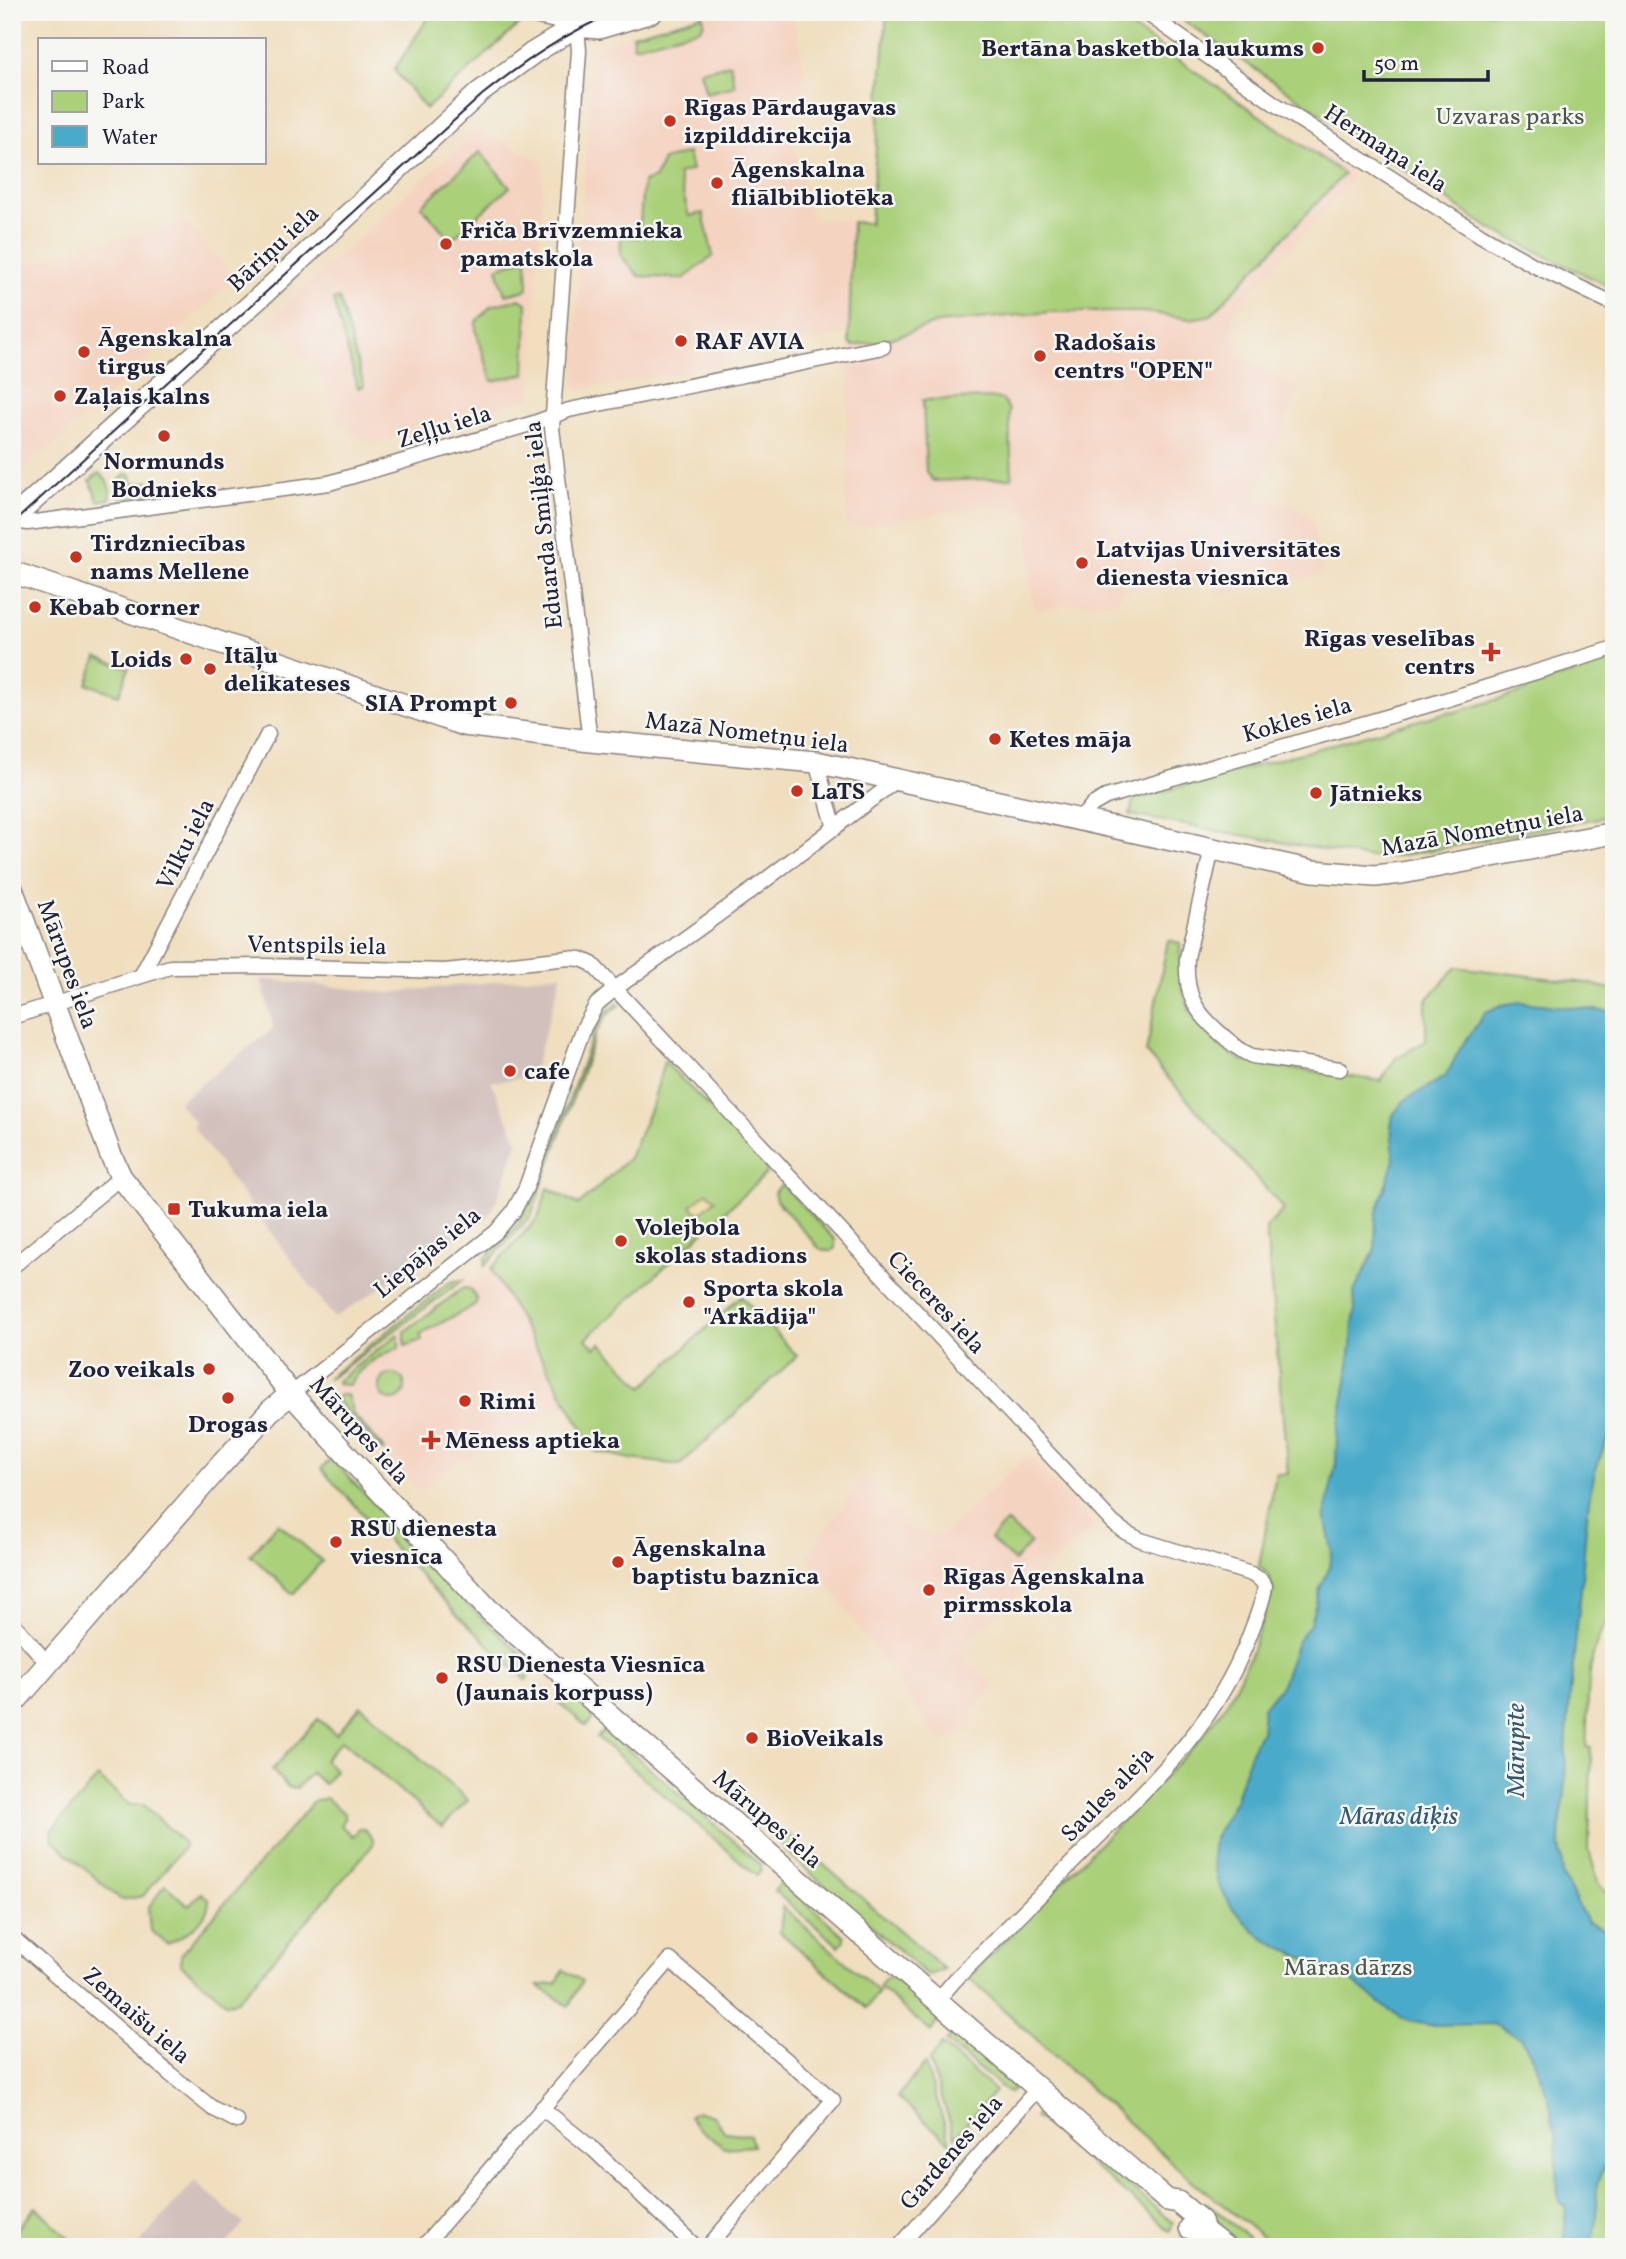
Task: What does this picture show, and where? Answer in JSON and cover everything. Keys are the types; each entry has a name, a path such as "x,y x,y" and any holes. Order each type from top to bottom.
{"street":[{"path":"517,12 583,17"},
{"name":"Bāriņu iela","path":"12,520 261,296 479,93 583,17 599,28 652,12"},
{"name":"Hermaņa iela","path":"1145,12 1275,104 1482,236 1535,266 1614,304"},
{"name":"Eduarda Smiļģa iela","path":"583,17 552,416 590,741"},
{"name":"Zeļļu iela","path":"12,520 28,523 329,483 569,410 883,348"},
{"name":"Mazā Nometņu iela","path":"12,572 464,725 590,741 816,762 1313,871 1375,876 1448,866 1614,833"},
{"name":"Kokles iela","path":"1080,820 1091,805 1106,797 1432,704 1614,648"},
{"name":"Vilku iela","path":"142,974 268,734"},
{"path":"816,762 835,828"},
{"name":"Liepājas iela","path":"12,1705 270,1411 496,1232 513,1212 525,1190 584,1027 597,1004 897,780"},
{"path":"1212,849 1187,958 1186,976 1191,1000 1209,1024 1244,1053 1340,1069"},
{"name":"Mārupes iela","path":"12,888 121,1177 291,1394 488,1609 1167,2200 1178,2202 1190,2212 1200,2221 1204,2231 1225,2247"},
{"name":"Ventspils iela","path":"12,1017 170,967 266,966 445,971 568,958 581,959 592,964 616,988"},
{"name":"Cieceres iela","path":"616,988 1113,1523 1141,1540 1251,1574 1265,1586"},
{"path":"12,1267 121,1177"},
{"name":"Saules aleja","path":"936,2001 1159,1776 1201,1727 1243,1651 1264,1599 1265,1586"},
{"path":"12,1622 48,1664"},
{"name":"Zemaišu iela","path":"12,1937 170,2074 212,2108 237,2122"},
{"path":"423,2247 670,1960 833,2101 708,2247"},
{"name":"Gardenes iela","path":"899,2247 1038,2088"},
{"path":"542,2108 594,2150 696,2247"}],"shaded area":[{"path":"709,12 792,12 810,91 783,97 812,219 870,223 887,12 1109,12 1347,169 1353,179 1231,317 1239,355 1299,390 1256,498 1292,507 1311,517 1323,575 1213,597 1214,583 1122,592 1116,602 1059,605 1058,608 1034,610 1030,581 1029,511 980,507 846,529 849,333 730,356 731,364 578,391 574,387 577,272 593,58 596,50 605,43"},
{"name":"Friča Brīvzemnieka pamatskola","path":"477,130 544,162 530,398 385,441 375,443 351,436 347,422 339,424 322,379 295,345 263,325"},
{"name":"Āgenskalna tirgus","path":"187,224 236,278 12,482 12,269 91,246"},
{"path":"562,974 532,1077 491,1082 518,1142 487,1218 334,1318 192,1126 195,1123 178,1102 274,1028 261,979 390,993"},
{"path":"491,1269 520,1316 568,1406 441,1472 420,1492 331,1395 337,1382"},
{"name":"Rīgas Āgenskalna pirmsskola","path":"1028,1455 1094,1526 959,1650 995,1686 972,1712 972,1729 942,1744 807,1555 863,1477 912,1532 943,1535"},
{"path":"195,2181 244,2224 224,2247 136,2247"}],"green space":[{"path":"432,12 509,12 524,20 426,109 394,70"},
{"path":"887,12 1109,12 1344,174 1211,315 1190,319 1144,312 1050,312 938,323 883,341 853,346 849,342 852,222 870,223"},
{"name":"Uzvaras parks","path":"1171,12 1614,12 1614,289 1489,228"},
{"path":"703,15 701,29 634,46 632,35"},
{"path":"730,64 735,86 706,93 700,71"},
{"path":"480,152 510,187 451,240 421,206"},
{"path":"688,153 692,170 678,174 689,216 703,213 713,256 683,279 639,276 620,255 621,236 639,238 643,182 655,178 663,160"},
{"path":"523,259 527,261 528,287 526,290 506,295 497,268"},
{"path":"339,298 364,386 358,388 333,300"},
{"path":"519,299 527,303 525,374 492,381 476,331 476,322 491,306"},
{"path":"923,400 1003,400 1009,410 1012,478 933,481 926,472"},
{"path":"99,473 108,485 110,499 98,501 90,480"},
{"path":"126,474 131,475 133,484 150,481 148,495 122,499 117,482"},
{"path":"97,657 129,668 119,695 87,684"},
{"path":"1614,660 1614,815 1433,850 1389,857 1363,857 1130,815 1133,800 1452,713 1526,691 1530,687"},
{"name":"Māras dārzs","path":"1168,940 1180,943 1181,983 1192,1018 1223,1049 1245,1062 1381,1081 1396,1058 1426,1041 1426,1001 1456,967 1587,983 1614,990 1614,1613 1604,1626 1592,1659 1586,1746 1591,1747 1589,1850 1599,1886 1614,1898 1614,2247 1276,2247 1189,2178 969,1978 1198,1742 1228,1701 1249,1658 1273,1590 1269,1576 1259,1566 1276,1474 1288,1474 1266,1228 1284,1209 1146,1053"},
{"path":"618,1003 620,1005 605,1017 596,1033 531,1216 485,1266 486,1258 519,1223 536,1192 595,1028 602,1015"},
{"path":"664,1061 763,1162 766,1174 586,1339 595,1348 601,1343 643,1387 741,1296 797,1356 680,1465 595,1451 491,1269 538,1218 548,1188 579,1205 629,1158 653,1103"},
{"path":"782,1184 835,1240 835,1248 832,1251 819,1248 776,1200 774,1192"},
{"path":"463,1280 329,1379 328,1378 446,1285"},
{"path":"463,1288 470,1289 477,1300 475,1305 420,1334 422,1340 405,1346 405,1331"},
{"path":"397,1335 399,1348 371,1362 349,1385 337,1384 337,1381"},
{"path":"392,1374 401,1378 405,1387 401,1396 392,1400 383,1396 379,1387 383,1378"},
{"path":"339,1395 347,1395 353,1414 382,1446 384,1452 337,1401"},
{"path":"331,1459 453,1591 531,1663 532,1670 526,1680 456,1614 321,1469"},
{"path":"1006,1522 1031,1543 1014,1561 990,1539"},
{"path":"278,1523 322,1561 293,1594 250,1555"},
{"path":"562,1694 569,1694 594,1718 586,1726 557,1701"},
{"path":"361,1706 468,1800 442,1827 342,1740 324,1760 335,1770 324,1784 311,1773 297,1788 288,1787 272,1770 318,1719 336,1734"},
{"path":"604,1731 761,1865 757,1876 597,1737"},
{"path":"98,1777 130,1805 144,1805 184,1843 184,1847 143,1896 121,1900 53,1841 52,1830"},
{"path":"326,1798 345,1814 340,1825 353,1836 359,1829 364,1829 373,1838 373,1845 237,2001 227,2003 181,1965 181,1954 313,1802"},
{"path":"787,1833 944,1969 928,1976 784,1850 783,1841"},
{"path":"780,1884 785,1884 844,1936 839,1946 774,1891"},
{"path":"165,1885 189,1906 201,1893 209,1900 205,1915 200,1921 188,1932 167,1944 150,1930 148,1908"},
{"path":"783,1907 879,1992 866,2008 780,1932"},
{"path":"564,1970 582,1981 569,2006 538,1986 556,1983"},
{"path":"893,1977 936,2015 937,2021 931,2032 879,1987 886,1978"},
{"path":"954,2032 1014,2087 1009,2093 946,2042"},
{"path":"942,2045 995,2091 955,2137 929,2060"},
{"path":"925,2064 951,2144 897,2097"},
{"path":"696,2111 713,2116 725,2132 750,2135 753,2146 723,2148 692,2121 689,2116"},
{"path":"1040,2111 1173,2223 1170,2231 1035,2117"},
{"path":"1207,2203 1260,2247 1244,2247 1201,2210"},
{"path":"36,2207 78,2247 12,2247 12,2234"}],"sand":[{"path":"707,1192 715,1200 699,1214 691,1206"}],"water":[{"name":"Māras dīķis","path":"1521,1002 1614,1012 1614,1428 1596,1469 1588,1511 1570,1698 1560,1843 1563,1876 1587,1922 1614,1933 1614,2154 1600,2175 1595,2232 1588,2247 1563,2247 1567,2207 1561,2203 1558,2195 1556,2140 1549,2099 1530,2051 1520,2038 1495,2024 1429,2025 1408,2021 1389,2010 1342,1973 1267,1940 1254,1931 1233,1909 1218,1884 1212,1857 1214,1838 1236,1798 1249,1756 1261,1731 1263,1708 1282,1684 1298,1640 1310,1624 1320,1588 1330,1567 1332,1551 1326,1509 1336,1463 1337,1434 1347,1381 1355,1310 1354,1292 1375,1250 1376,1215 1394,1160 1391,1126 1393,1115 1404,1101 1446,1076 1461,1047 1486,1012 1501,1005"}],"tram line":[{"path":"12,524 482,95 546,49 616,12"}],"place":[{"name":"Bertāna basketbola laukums","path":"1318,48"},
{"name":"Rīgas Pārdaugavas izpilddirekcija","path":"670,121"},
{"name":"Āgenskalna fliālbibliotēka","path":"717,183"},
{"name":"Friča Brīvzemnieka pamatskola","path":"446,244"},
{"name":"RAF AVIA","path":"681,341"},
{"name":"Āgenskalna tirgus","path":"84,352"},
{"name":"Radošais centrs \"OPEN\"","path":"1040,356"},
{"name":"Zaļais kalns","path":"60,396"},
{"name":"Normunds Bodnieks","path":"164,436"},
{"name":"Tirdzniecības nams Mellene","path":"76,557"},
{"name":"Latvijas Universitātes dienesta viesnīca","path":"1082,563"},
{"name":"Kebab corner","path":"35,607"},
{"name":"Rīgas veselības centrs","path":"1491,652"},
{"name":"Loids","path":"186,659"},
{"name":"Itāļu delikateses","path":"210,669"},
{"name":"SIA Prompt","path":"511,703"},
{"name":"Ketes māja","path":"995,739"},
{"name":"LaTS","path":"797,791"},
{"name":"Jātnieks","path":"1316,793"},
{"name":"cafe","path":"510,1071"},
{"name":"Tukuma iela","path":"174,1209"},
{"name":"Volejbola skolas stadions","path":"621,1241"},
{"name":"Sporta skola \"Arkādija\"","path":"689,1302"},
{"name":"Zoo veikals","path":"209,1369"},
{"name":"Drogas","path":"228,1398"},
{"name":"Rimi","path":"465,1401"},
{"name":"Mēness aptieka","path":"431,1440"},
{"name":"RSU dienesta viesnīca","path":"336,1542"},
{"name":"Āgenskalna baptistu baznīca","path":"618,1562"},
{"name":"Rīgas Āgenskalna pirmsskola","path":"929,1590"},
{"name":"RSU Dienesta Viesnīca (Jaunais korpuss)","path":"442,1678"},
{"name":"BioVeikals","path":"752,1738"}],"water label":[{"name":"Mārupīte","path":"1515,1750"}]}
